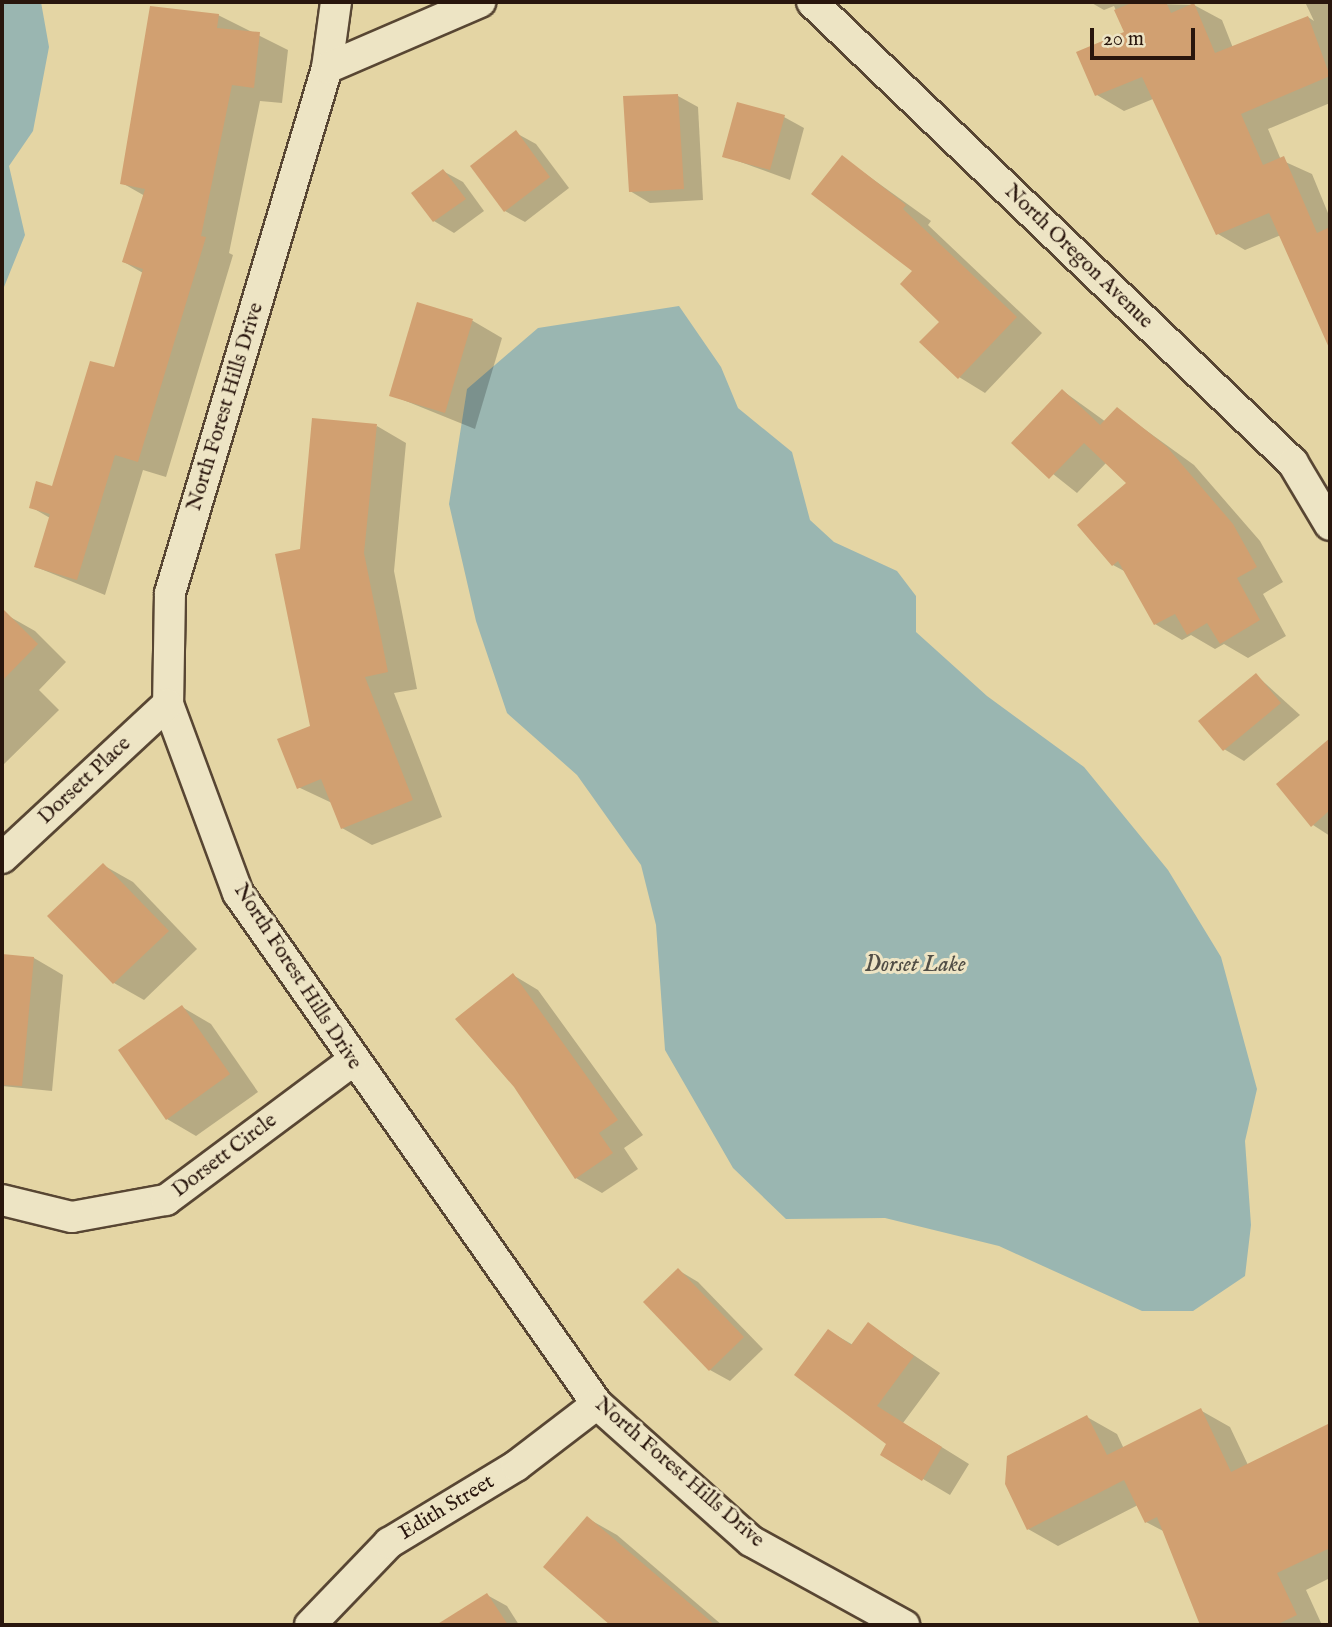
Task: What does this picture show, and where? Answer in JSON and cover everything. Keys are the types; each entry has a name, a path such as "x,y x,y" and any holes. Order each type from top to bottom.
{"street":[{"name":"North Forest Hills Drive","path":"336,2 327,68 170,593 168,704 238,893 351,1062 597,1404 751,1541 904,1625"},
{"path":"327,68 480,2"},
{"name":"North Oregon Avenue","path":"812,2 1293,463 1330,525"},
{"name":"Dorsett Place","path":"2,858 168,704"},
{"name":"Dorsett Circle","path":"2,1200 72,1217 166,1200 351,1062"},
{"name":"Edith Street","path":"310,1625 389,1543 516,1466 597,1404"}],"water":[{"path":"2,2 41,2 49,47 33,131 9,166 25,235 2,292"},
{"name":"Dorset Lake","path":"679,306 721,367 738,408 792,452 810,520 834,542 897,571 916,596 916,632 987,696 1084,767 1168,870 1221,957 1257,1089 1245,1141 1251,1225 1245,1276 1193,1311 1142,1311 999,1246 885,1218 786,1219 733,1168 665,1050 656,925 641,865 577,775 507,713 476,621 449,504 467,389 538,328"}],"building":[{"path":"1134,2 1166,2 1171,13 1194,3 1215,53 1308,16 1330,76 1241,114 1263,165 1284,156 1317,233 1330,227 1330,350 1269,213 1216,235 1142,77 1095,96 1076,52 1124,32 1114,10"},
{"path":"150,6 219,14 217,28 260,32 254,88 232,85 201,236 206,237 138,462 115,455 77,580 34,567 50,514 29,508 36,481 52,486 90,361 114,367 143,269 122,262 145,189 120,184"},
{"path":"678,94 684,189 629,192 623,96"},
{"path":"737,102 785,115 770,170 722,157"},
{"path":"516,130 550,177 504,212 470,166"},
{"path":"842,155 906,205 903,209 1017,317 958,379 919,342 939,322 900,284 912,271 811,194"},
{"path":"443,169 466,199 433,222 411,193"},
{"path":"417,302 473,319 445,413 389,396"},
{"path":"1062,389 1100,425 1117,407 1167,447 1233,524 1257,567 1237,578 1260,620 1220,644 1207,623 1187,635 1175,614 1154,625 1118,561 1112,566 1077,525 1126,483 1084,443 1049,479 1011,443"},
{"path":"312,418 377,424 364,553 388,672 365,677 413,800 341,829 321,779 297,789 277,739 310,726 275,554 300,549"},
{"path":"2,608 38,644 2,681"},
{"path":"1256,673 1281,703 1223,751 1198,721"},
{"path":"1330,738 1330,810 1311,827 1276,784"},
{"path":"103,863 169,931 113,984 47,916"},
{"path":"2,954 34,957 22,1086 2,1085"},
{"path":"513,973 618,1120 599,1133 613,1153 575,1179 514,1087 455,1019"},
{"path":"182,1005 230,1074 166,1120 118,1050"},
{"path":"678,1268 744,1337 709,1371 643,1302"},
{"path":"868,1322 914,1356 877,1406 942,1447 922,1481 880,1455 886,1444 794,1375 828,1329 851,1345"},
{"path":"1201,1408 1231,1472 1330,1423 1330,1548 1277,1573 1297,1615 1276,1625 1200,1625 1157,1517 1145,1523 1124,1480 1027,1530 1005,1484 1007,1456 1087,1415 1107,1455"},
{"path":"587,1516 715,1625 610,1625 543,1567"},
{"path":"487,1593 508,1625 436,1625"}]}
